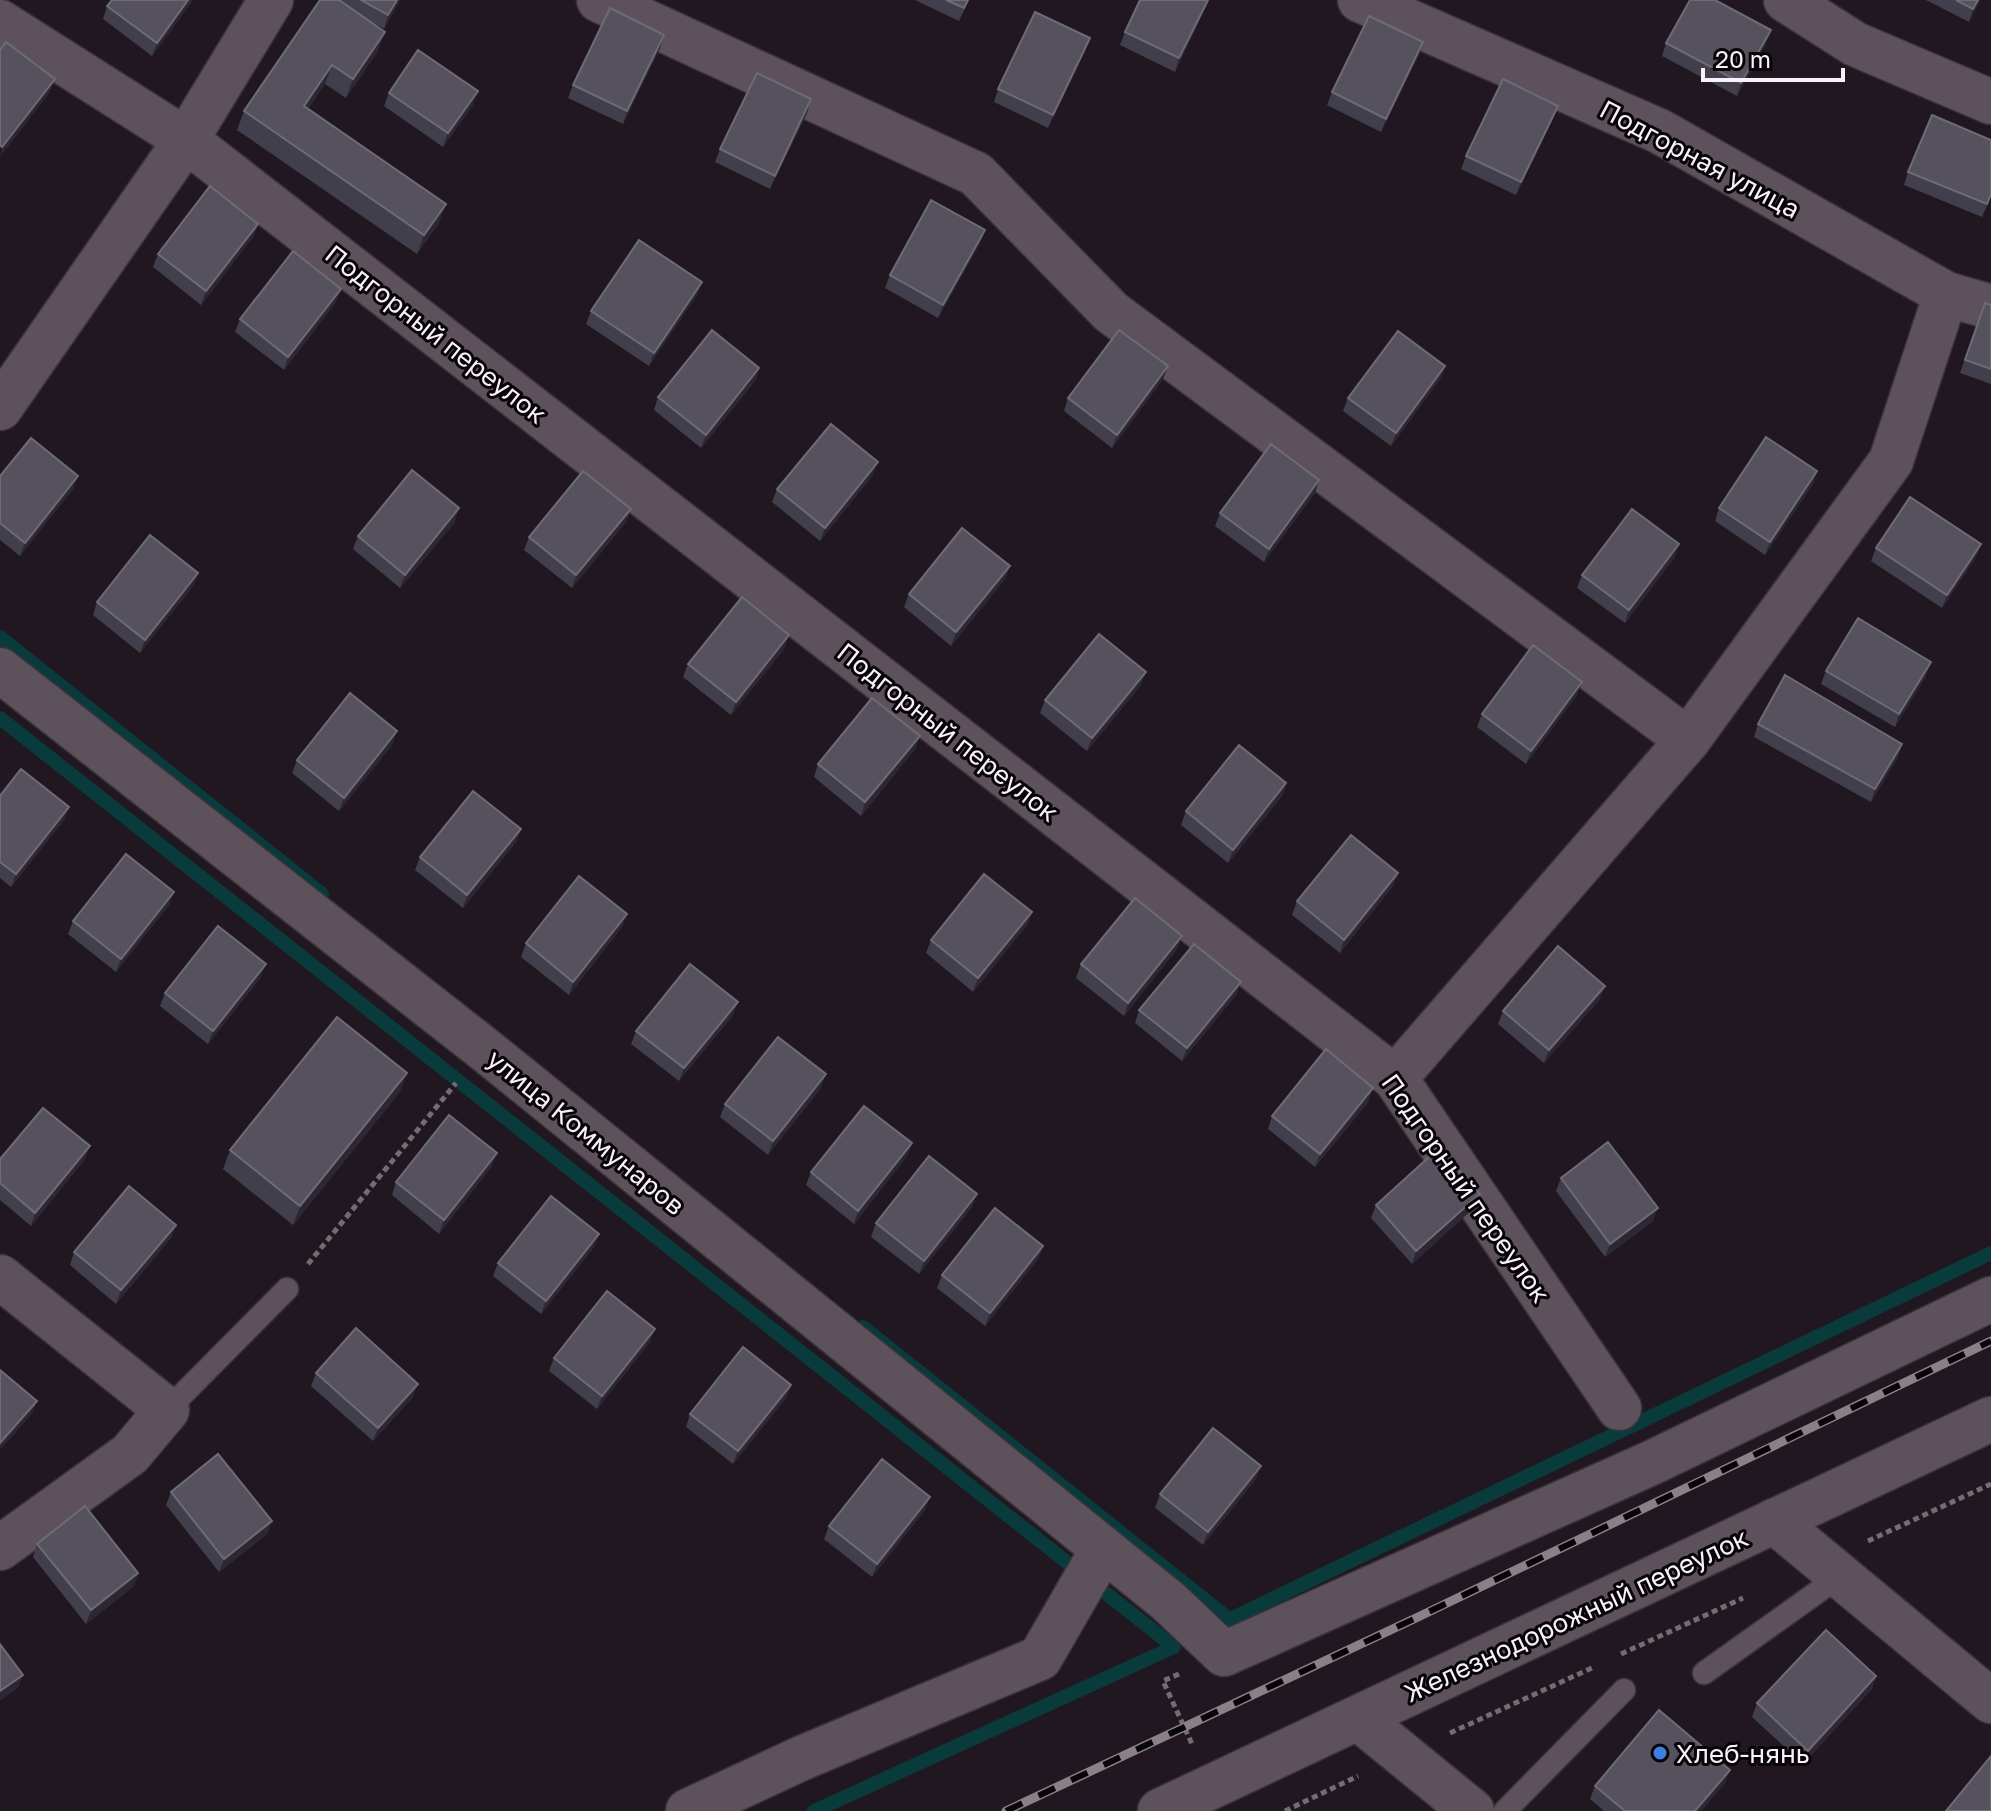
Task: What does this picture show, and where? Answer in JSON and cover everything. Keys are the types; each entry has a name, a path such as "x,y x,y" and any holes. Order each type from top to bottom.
{"street":[{"path":"0,408 186,140 271,0"},
{"path":"599,0 976,174 1111,312 1688,740"},
{"name":"Подгорная улица","path":"1360,0 1659,131 1946,294 1991,307"},
{"path":"1786,0 1855,44 1991,102"},
{"name":"Подгорный переулок","path":"0,22 186,140 1395,1078 1619,1408"},
{"path":"1395,1078 1688,740 1891,461 1946,294"},
{"name":"улица Коммунаров","path":"0,670 484,1049 1168,1601 1224,1654"},
{"path":"0,1277 167,1410 130,1454 0,1548"},
{"path":"1224,1654 1651,1463 1991,1299"},
{"name":"Железнодорожный переулок","path":"1160,1811 1991,1419"},
{"path":"1774,1521 1991,1701"},
{"path":"688,1811 802,1758 1040,1658 1103,1549"},
{"path":"1358,1718 1472,1811"}],"lane":[{"path":"167,1410 287,1289"},
{"path":"1704,1673 1832,1569"},
{"path":"1505,1811 1624,1690"}],"path":[{"path":"287,1289 484,1049"},
{"path":"1832,1569 1991,1484"},
{"path":"1620,1655 1751,1595"},
{"path":"1196,1753 1163,1681 1224,1654"},
{"path":"1285,1811 1606,1661"}],"building":[{"path":"112,0 188,0 157,43 107,6"},
{"path":"320,0 339,0 385,32 353,79 332,65 304,106 446,204 424,235 244,111"},
{"path":"361,0 397,0 388,15"},
{"path":"946,0 968,0 964,8"},
{"path":"1140,0 1208,0 1179,58 1125,32"},
{"path":"1690,0 1715,0 1771,30 1741,83 1666,43"},
{"path":"1956,0 1978,0 1973,9"},
{"path":"610,8 664,35 627,111 573,85"},
{"path":"1035,12 1090,38 1053,115 998,89"},
{"path":"1369,16 1423,42 1386,119 1332,92"},
{"path":"6,42 55,79 2,147 0,50"},
{"path":"418,50 478,91 448,133 389,93"},
{"path":"757,73 811,99 775,176 720,149"},
{"path":"1503,79 1558,106 1521,182 1466,156"},
{"path":"1932,115 1991,140 1991,194 1987,204 1908,172"},
{"path":"210,186 258,224 206,291 158,254"},
{"path":"931,200 985,230 943,305 890,275"},
{"path":"639,240 702,282 654,353 591,311"},
{"path":"293,251 341,289 288,357 240,319"},
{"path":"1985,303 1991,305 1991,369 1965,360"},
{"path":"712,330 759,368 706,435 658,397"},
{"path":"1119,330 1168,366 1117,435 1068,398"},
{"path":"1398,331 1445,366 1396,433 1348,398"},
{"path":"831,424 878,462 825,528 777,489"},
{"path":"1766,437 1817,471 1770,542 1719,508"},
{"path":"31,438 78,476 25,543 0,523 0,476"},
{"path":"1271,444 1319,480 1269,549 1220,513"},
{"path":"412,470 459,508 405,575 358,536"},
{"path":"583,471 631,509 576,575 529,537"},
{"path":"1910,497 1981,544 1947,595 1876,548"},
{"path":"1632,509 1679,544 1629,610 1582,575"},
{"path":"962,528 1010,566 956,632 909,594"},
{"path":"150,535 198,573 145,640 97,602"},
{"path":"742,597 789,635 736,702 688,664"},
{"path":"1858,618 1931,662 1899,714 1826,671"},
{"path":"1099,634 1146,672 1092,738 1045,700"},
{"path":"1533,645 1582,682 1531,751 1482,714"},
{"path":"1785,675 1902,744 1875,789 1758,724"},
{"path":"350,693 397,731 344,798 297,760"},
{"path":"872,698 920,736 865,802 818,764"},
{"path":"1239,745 1286,783 1233,850 1186,811"},
{"path":"21,769 69,807 16,874 0,862 0,796"},
{"path":"473,791 521,829 467,895 420,857"},
{"path":"1351,835 1398,873 1344,940 1297,901"},
{"path":"126,854 174,892 121,959 73,921"},
{"path":"984,874 1032,912 978,978 931,940"},
{"path":"579,876 627,914 573,982 526,943"},
{"path":"1135,898 1182,936 1128,1003 1081,964"},
{"path":"218,926 266,964 213,1031 165,993"},
{"path":"1194,944 1241,982 1187,1048 1139,1010"},
{"path":"1558,946 1605,986 1549,1050 1503,1011"},
{"path":"690,964 738,1002 684,1068 636,1031"},
{"path":"337,1017 407,1073 300,1206 230,1150"},
{"path":"778,1037 826,1074 773,1141 725,1104"},
{"path":"1326,1049 1373,1088 1320,1154 1272,1116"},
{"path":"864,1106 912,1143 858,1211 811,1172"},
{"path":"43,1108 90,1146 35,1213 0,1183 0,1159"},
{"path":"449,1115 497,1153 444,1220 396,1182"},
{"path":"1608,1142 1658,1208 1610,1244 1561,1178"},
{"path":"1439,1148 1480,1194 1416,1251 1376,1205"},
{"path":"929,1156 977,1194 924,1261 876,1223"},
{"path":"129,1186 176,1225 121,1290 74,1252"},
{"path":"551,1196 599,1234 546,1301 498,1263"},
{"path":"995,1208 1043,1246 990,1313 942,1275"},
{"path":"607,1291 655,1329 602,1396 554,1358"},
{"path":"356,1328 418,1384 378,1428 316,1373"},
{"path":"743,1347 791,1385 738,1451 690,1414"},
{"path":"0,1370 37,1401 0,1443"},
{"path":"1213,1428 1261,1466 1208,1532 1160,1494"},
{"path":"218,1454 272,1521 224,1559 171,1492"},
{"path":"882,1459 930,1497 877,1564 829,1526"},
{"path":"85,1506 138,1573 91,1610 37,1544"},
{"path":"1826,1630 1876,1676 1808,1751 1757,1703"},
{"path":"0,1644 23,1675 0,1691"},
{"name":"Хлеб-нянь","path":"1659,1710 1730,1770 1695,1811 1625,1811 1595,1786"},
{"path":"1991,1756 1991,1811 1946,1811"}],"waterway":[{"path":"0,637 322,894"},
{"path":"0,718 1174,1647 814,1811"},
{"path":"1224,1622 1991,1253"},
{"path":"863,1327 1229,1619"}],"railway":[{"path":"1006,1811 1991,1341"}],"place":[{"name":"Хлеб-нянь","path":"1660,1753"}]}
